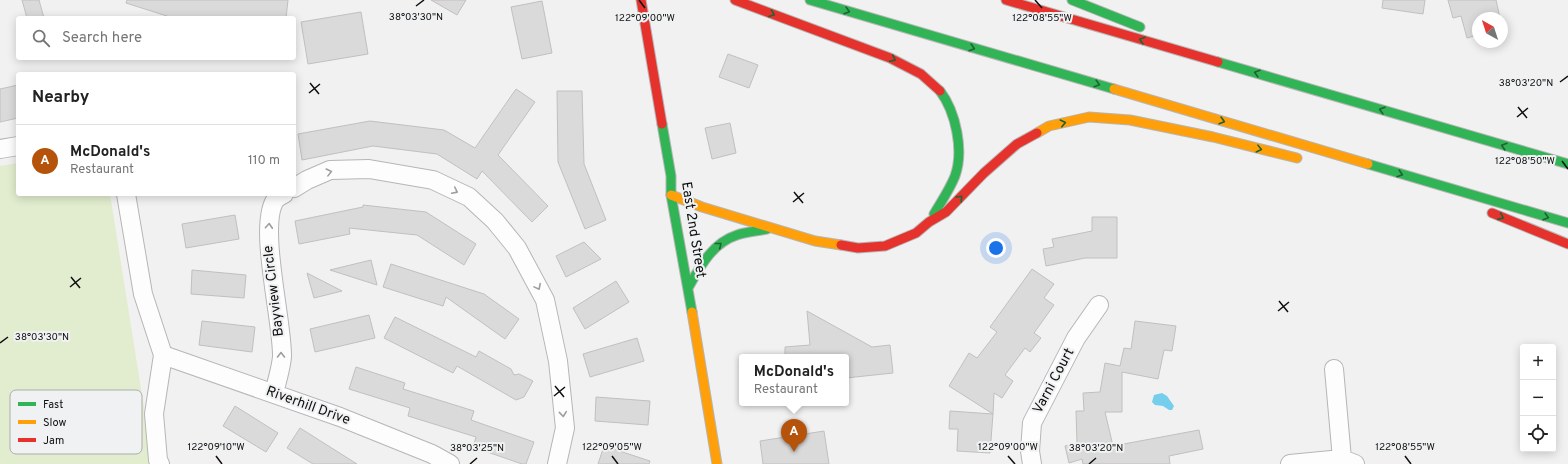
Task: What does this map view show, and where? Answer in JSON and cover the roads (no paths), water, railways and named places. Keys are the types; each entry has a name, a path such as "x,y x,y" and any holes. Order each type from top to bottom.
{"main road":[{"name":"East 2nd Street","path":"642,0 671,176 671,194 717,464"},
{"path":"735,0 890,58 921,74 941,92 954,119 959,147 955,176 930,222"},
{"path":"810,0 1568,223"},
{"path":"1006,0 1568,164"},
{"path":"1072,0 1125,20 1207,59"},
{"path":"671,194 702,208 815,241 858,248 885,246 916,233 946,212 984,173 1017,144 1049,126 1089,117 1130,120 1213,137 1303,159"},
{"path":"1419,120 1489,132"},
{"path":"1325,160 1363,163"},
{"path":"1441,186 1500,217 1568,244"},
{"path":"688,288 699,267 720,244 734,235 771,228"}],"street":[{"path":"0,149 16,146"},
{"path":"296,187 307,180 330,170 369,169 433,180 469,197 495,221 517,248 545,300 558,361 565,428 557,464"},
{"path":"126,196 143,294 163,355 154,414 158,460 160,464"},
{"name":"Bayview Circle","path":"274,393 282,357 278,313 268,240 270,216 276,199 281,196"},
{"name":"Varni Court","path":"1032,464 1030,451 1032,423 1076,338 1099,305"},
{"name":"Riverhill Drive","path":"163,355 354,422 432,454 450,464"},
{"path":"1290,464 1348,461 1334,369"}],"water":[{"path":"1162,393 1167,396 1174,406 1172,410 1169,410 1163,406 1155,405 1152,402 1154,395"}],"place":[{"name":"McDonald's","path":"794,452"}]}
